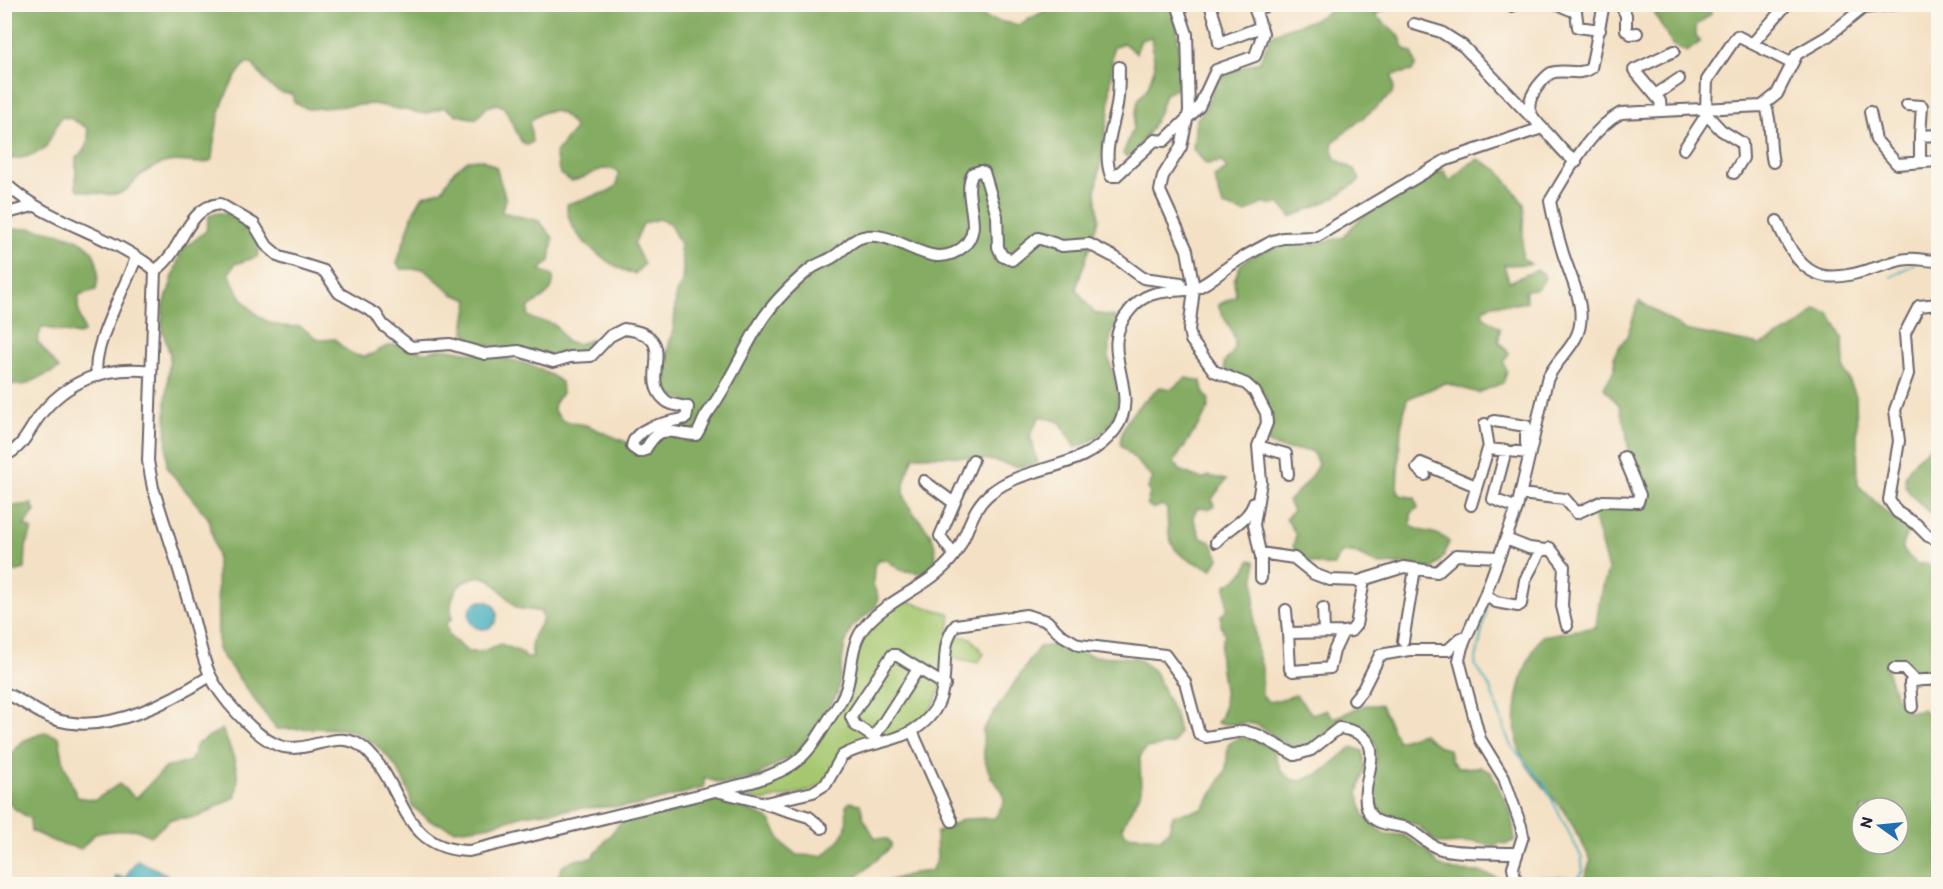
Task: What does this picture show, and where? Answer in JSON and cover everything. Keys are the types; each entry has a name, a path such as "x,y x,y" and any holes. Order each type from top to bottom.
{"street":[{"path":"1177,4 1187,34 1188,118 1181,147 1160,182 1162,200 1183,237 1194,289 1189,330 1191,340 1215,371 1246,384 1255,392 1266,413 1267,423 1258,446 1261,476 1254,525 1261,554 1262,578"},
{"path":"1210,4 1219,43 1261,27"},
{"path":"1119,67 1118,103 1108,140 1111,176 1120,175 1155,140 1164,141 1199,107 1216,70 1255,56 1263,33 1254,8 1271,4"},
{"path":"1556,4 1576,12 1578,27 1600,30"},
{"path":"1531,117 1530,103 1535,90 1550,74 1561,71 1579,74 1591,68 1605,4"},
{"path":"1620,4 1626,15 1626,30 1631,34 1636,33"},
{"path":"1753,43 1787,4"},
{"path":"1516,885 1513,867 1523,836 1521,826 1504,778 1480,739 1460,667 1460,654 1485,595 1517,508 1547,380 1552,367 1576,338 1579,321 1576,286 1562,253 1550,201 1576,162 1612,118 1621,113 1708,111 1752,108 1765,104 1777,94 1797,54 1828,36 1862,6 1898,4"},
{"path":"1414,24 1441,33 1462,46 1542,128 1563,153 1576,162"},
{"path":"1734,173 1743,158 1743,143 1721,130 1708,111 1707,80 1735,37 1740,36 1791,63"},
{"path":"1661,111 1655,95 1634,74 1634,70 1674,51"},
{"path":"1655,95 1679,79"},
{"path":"1765,104 1770,117 1768,142 1773,162"},
{"path":"1907,105 1922,106 1920,162"},
{"path":"1684,149 1708,111"},
{"path":"1870,112 1876,140 1898,164 1938,161"},
{"path":"155,270 148,462 153,488 210,676 227,701 268,741 278,746 300,749 341,739 363,747 373,757 415,828 430,842 455,850 486,848 778,773 806,756 846,690 852,652 863,629 878,615 935,573 954,555 963,542 977,507 992,491 1097,450 1120,422 1124,408 1124,387 1116,360 1115,346 1123,319 1144,296 1170,289 1194,289 1273,241 1283,238 1316,237 1446,159 1542,128"},
{"path":"1920,136 1938,135"},
{"path":"155,270 167,262 183,235 198,216 220,204 254,224 267,246 280,257 324,271 339,292 376,314 383,325 411,347 450,344 485,354 519,351 553,362 570,357 591,356 610,336 624,329 645,333 651,337 658,356 656,383 661,397 667,402 687,407 688,412 686,418 656,425 635,439 632,447 639,452 645,450 652,436 659,432 671,430 696,435 705,416 718,401 756,329 810,268 833,257 861,237 877,236 940,257 951,254 962,247 970,238 973,218 968,185 973,173 984,172 998,216 998,248 1002,256 1012,260 1038,238 1062,246 1089,244 1116,258 1143,278 1189,283 1194,289"},
{"path":"4,182 19,197 33,206 136,258 155,270"},
{"path":"4,214 33,206"},
{"path":"1777,221 1789,249 1811,272 1838,279 1897,261 1920,258 1938,261"},
{"path":"97,374 95,364 98,348 136,258"},
{"path":"1938,304 1919,306 1905,333 1908,374 1895,410 1899,441 1889,495 1897,512 1916,524 1928,536 1938,540"},
{"path":"4,456 19,447 37,419 57,398 97,374 120,369 151,371"},
{"path":"1470,505 1486,451 1489,448 1490,423 1526,426 1529,453"},
{"path":"1258,446 1290,454 1288,474"},
{"path":"1489,448 1529,453"},
{"path":"1506,450 1493,499 1517,508"},
{"path":"1520,494 1565,499 1577,513 1603,501 1638,502 1640,495 1624,458"},
{"path":"954,555 940,536 973,460"},
{"path":"1425,475 1417,468 1421,463 1476,486"},
{"path":"1216,542 1230,527 1250,514 1261,476"},
{"path":"924,481 954,503"},
{"path":"1506,539 1547,549 1564,566 1562,606 1567,626"},
{"path":"1485,595 1496,602 1518,606 1521,603 1525,580 1547,549"},
{"path":"1261,554 1294,558 1314,574 1330,580 1364,580 1404,567 1437,572 1452,557 1460,555 1499,557"},
{"path":"1403,641 1415,569"},
{"path":"1288,633 1351,631 1356,625 1364,580"},
{"path":"1323,608 1324,632"},
{"path":"1286,610 1289,667 1293,671 1330,668 1334,651 1343,632"},
{"path":"765,804 813,792 826,784 842,756 877,739 912,731 931,713 941,698 945,685 948,636 956,625 971,621 1026,615 1047,621 1065,638 1079,645 1165,654 1185,682 1199,734 1206,737 1244,731 1258,735 1295,755 1311,750 1340,728 1356,731 1366,738 1372,750 1366,793 1372,817 1377,821 1408,829 1438,848 1516,853"},
{"path":"1354,700 1380,655 1409,650 1448,651 1459,642 1468,624 1472,624"},
{"path":"877,739 853,723 853,714 891,655 896,655 945,685"},
{"path":"877,739 918,669"},
{"path":"1894,669 1904,669 1915,680 1932,681 1938,678"},
{"path":"4,693 18,698 43,715 56,720 69,723 102,721 140,714 210,676"},
{"path":"1912,707 1909,685 1915,680"},
{"path":"912,731 952,821"},
{"path":"715,790 809,816 822,828"}],"green space":[{"path":"969,4 988,19 1018,25 1049,9 1050,5 1172,5 1179,47 1176,89 1165,94 1151,128 1128,158 1123,154 1133,129 1138,100 1148,87 1155,66 1151,37 1141,40 1136,53 1123,43 1113,47 1109,111 1096,192 1099,219 1076,289 1094,313 1117,317 1109,348 1110,363 1118,390 1115,413 1099,435 1075,448 1060,422 1040,416 1030,435 1038,463 1016,467 989,460 914,456 905,479 905,497 934,541 936,552 934,565 920,573 900,570 887,560 879,559 874,566 873,585 878,597 876,607 852,627 845,644 837,694 801,751 754,777 724,784 704,778 704,788 635,806 583,808 528,814 487,826 455,830 429,820 412,806 399,771 382,751 362,736 343,729 276,729 218,650 217,556 209,519 167,468 166,402 170,354 162,329 163,309 181,251 206,231 209,216 217,213 233,216 247,227 260,248 257,257 235,264 229,273 247,305 265,320 275,325 300,326 319,340 335,339 343,348 359,356 370,355 386,346 397,345 417,351 449,349 493,356 535,367 561,382 562,393 555,402 554,411 563,421 586,425 628,443 637,442 663,427 688,421 692,411 686,401 672,396 660,376 674,327 676,293 682,283 683,267 679,242 669,223 658,219 643,224 634,244 644,264 635,274 613,264 590,248 573,227 568,215 567,204 610,191 617,185 618,172 612,169 600,170 571,181 560,174 555,153 575,129 571,122 560,113 548,111 536,116 530,122 532,142 527,145 521,141 504,107 497,104 487,107 476,119 457,115 444,107 425,114 373,104 308,109 294,102 292,94 285,94 273,88 251,63 246,63 238,73 225,96 215,133 212,159 208,162 167,162 144,173 120,193 102,194 79,190 76,187 76,158 87,144 88,132 87,128 70,118 61,117 45,149 26,157 5,160 4,5","holes":["480,576 491,580 517,608 541,612 543,619 533,637 531,647 533,657 525,658 523,653 501,644 480,652 468,652 449,636 446,624 452,618 451,610 456,590 472,578"]},
{"path":"1341,5 1388,5 1388,8 1375,15 1400,37 1404,48 1413,54 1416,65 1412,71 1392,75 1394,87 1391,95 1332,143 1335,159 1354,169 1360,180 1334,198 1291,217 1280,204 1261,204 1245,213 1223,206 1214,177 1227,169 1222,162 1206,164 1193,149 1196,120 1206,108 1216,81 1226,73 1259,62 1271,36 1284,29 1313,20"},
{"path":"1652,5 1710,5 1711,14 1696,26 1696,36 1700,42 1687,52 1672,45"},
{"path":"481,159 496,167 506,200 501,212 539,221 553,238 550,261 540,270 553,276 552,287 546,295 529,307 528,315 538,321 552,324 566,342 578,344 601,337 603,341 589,354 554,358 473,342 464,330 469,300 453,294 424,269 401,269 397,263 414,211 423,196 442,190 454,171 468,160"},
{"path":"1478,159 1498,170 1524,204 1522,258 1531,264 1504,265 1509,282 1537,270 1543,273 1545,278 1539,288 1525,291 1527,301 1493,305 1483,310 1483,316 1500,328 1499,342 1509,353 1503,362 1507,372 1503,383 1478,393 1445,383 1407,399 1401,428 1397,487 1400,495 1415,498 1418,508 1411,514 1411,525 1440,535 1449,542 1444,556 1433,569 1400,564 1379,565 1353,552 1341,553 1334,565 1310,562 1293,547 1296,535 1286,518 1293,511 1288,501 1305,484 1318,464 1312,451 1283,449 1268,443 1266,396 1251,384 1225,372 1224,362 1235,347 1235,339 1218,305 1236,296 1234,280 1241,264 1255,254 1281,245 1293,244 1301,247 1344,237 1363,217 1437,172 1444,171 1449,180 1452,180 1466,166"},
{"path":"30,228 71,237 90,249 96,259 98,273 96,290 79,295 78,307 84,332 78,335 42,327 37,341 59,369 24,385 5,384 5,230"},
{"path":"1639,301 1685,330 1761,345 1801,324 1816,309 1830,314 1843,340 1844,368 1856,396 1858,485 1890,516 1908,528 1902,550 1917,564 1927,563 1936,570 1933,579 1938,590 1938,668 1919,677 1899,660 1888,662 1886,667 1897,699 1909,712 1922,709 1938,725 1938,884 1582,884 1591,860 1564,811 1526,764 1519,749 1516,716 1521,681 1542,636 1596,627 1600,597 1608,570 1594,518 1597,510 1606,505 1638,508 1643,503 1643,487 1630,460 1626,430 1619,405 1604,388 1615,368 1614,355 1627,336"},
{"path":"1186,378 1201,381 1203,392 1209,400 1207,412 1174,462 1181,471 1202,479 1209,476 1226,480 1212,499 1214,506 1210,509 1197,508 1193,517 1200,537 1211,542 1219,558 1212,569 1181,555 1175,549 1169,534 1167,509 1162,505 1153,509 1147,504 1150,493 1148,488 1153,478 1120,444 1129,418 1140,405 1160,387 1172,389"},
{"path":"1938,438 1938,515 1929,511 1915,499 1905,481 1906,473 1911,466"},
{"path":"32,504 35,511 24,526 32,529 26,547 25,569 7,574 5,600 5,507"},
{"path":"1250,560 1255,561 1254,624 1262,668 1262,696 1270,702 1296,695 1312,714 1326,710 1333,718 1366,705 1381,705 1398,741 1422,733 1440,747 1449,749 1451,760 1458,768 1480,767 1491,772 1511,813 1515,840 1507,844 1500,843 1495,847 1476,842 1443,844 1436,842 1416,824 1381,818 1374,813 1375,742 1359,728 1337,725 1310,745 1299,748 1286,744 1254,724 1217,723 1224,701 1220,657 1225,635 1221,626 1221,615 1227,610 1226,585 1241,575"},
{"path":"898,599 951,614 943,679 931,709 921,721 892,738 841,754 827,782 809,791 762,801 719,792 795,764 835,711 855,644"},
{"path":"953,636 971,638 984,654 978,663 950,657"},
{"path":"1058,645 1092,656 1137,658 1155,672 1175,715 1179,732 1173,744 1146,748 1140,757 1141,792 1122,827 1126,835 1161,838 1169,830 1173,815 1203,809 1226,770 1228,745 1238,738 1254,739 1273,750 1281,771 1291,779 1300,781 1321,773 1352,747 1363,751 1365,768 1358,793 1364,816 1374,826 1385,834 1403,835 1425,849 1438,865 1454,871 1479,872 1504,880 1506,884 880,884 914,873 931,871 937,859 936,833 964,819 995,818 1004,803 1003,792 991,777 984,758 983,729 1039,647"},
{"path":"222,729 237,771 235,797 198,817 171,819 151,836 135,829 96,833 81,849 55,842 31,831 30,819 12,807 5,793 8,779 5,762 23,741 45,732 59,737 64,764 77,797 95,800 119,784 136,798 165,768 191,761 197,744"},
{"path":"717,796 769,819 783,844 797,855 823,856 835,844 845,830 846,806 850,802 860,804 864,819 875,838 887,839 891,847 849,884 559,884 560,870 563,866 579,859 592,858 624,818 678,802"}],"water":[{"path":"483,601 493,605 497,615 493,625 483,629 473,625 469,615 473,605"},
{"path":"137,860 168,875 178,884 114,884 116,876 125,878"}],"waterway":[{"path":"1891,277 1914,264"},
{"path":"1488,602 1475,664 1490,688 1510,744 1544,784 1581,856 1583,870 1574,884"},
{"path":"1518,877 1568,877 1571,884"}]}
